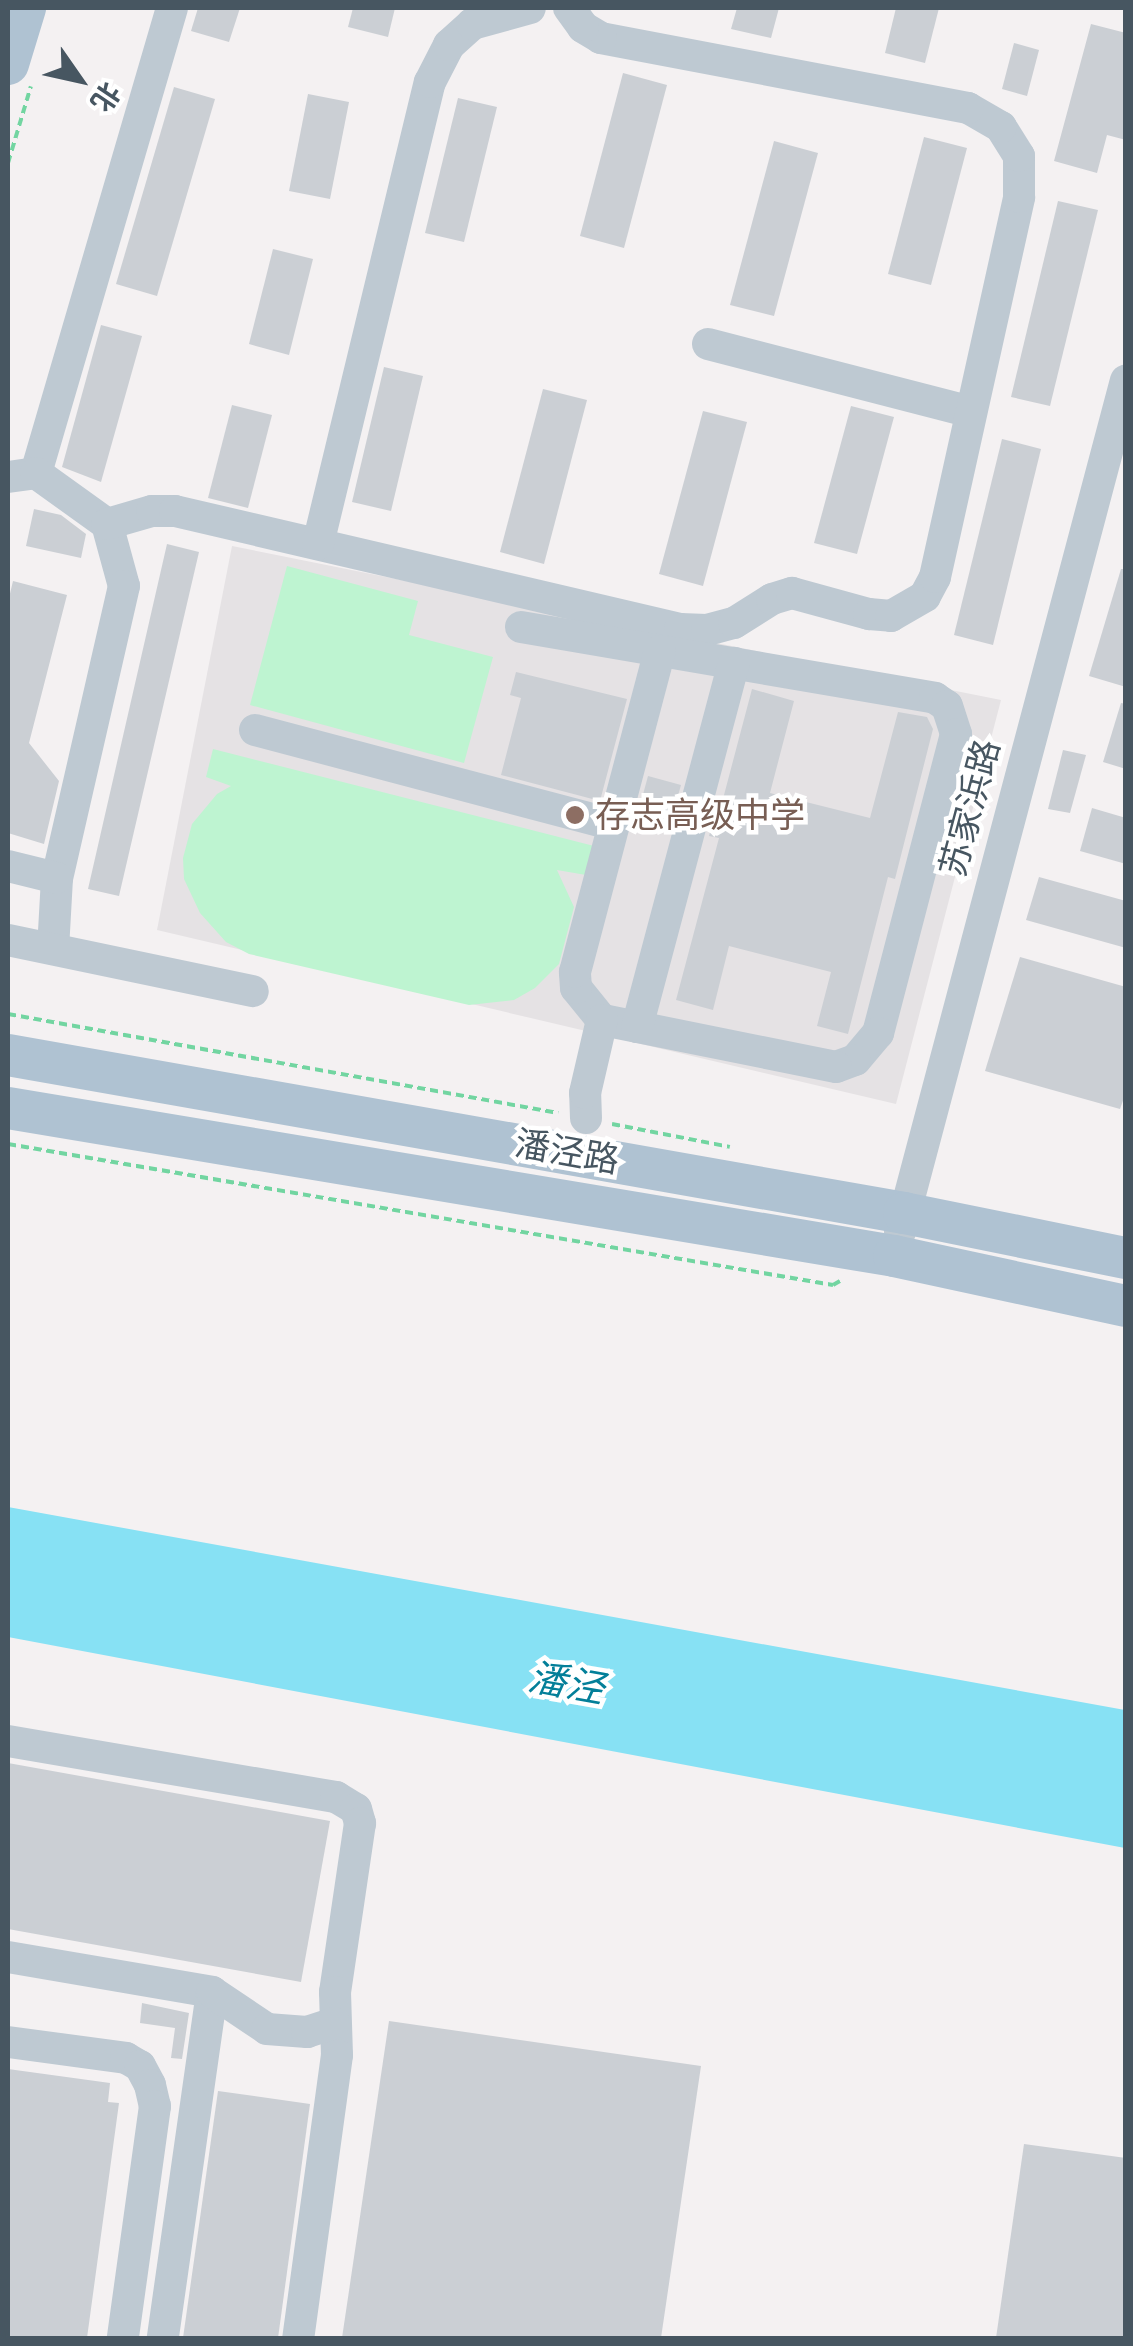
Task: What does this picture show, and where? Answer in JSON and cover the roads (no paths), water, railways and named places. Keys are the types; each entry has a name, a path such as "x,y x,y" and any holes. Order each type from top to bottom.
{"main road":[{"path":"8,64 25,8"},
{"name":"潘泾路","path":"8,1055 904,1213 1126,1258"},
{"name":"潘泾路","path":"8,1108 894,1256 1126,1306"}],"street":[{"path":"54,949 57,878 124,586 107,524 22,475 172,8"},
{"path":"318,544 430,82 449,45 472,24 530,8"},
{"path":"107,524 152,511 174,510 680,629 707,630 734,622 792,592 869,614 891,616 925,596 935,576 1019,197 1019,156 1001,127 968,108 600,38 583,27 569,8"},
{"path":"708,344 970,412"},
{"name":"苏家浜路","path":"894,1256 1126,380"},
{"path":"521,626 935,698 953,714 956,734 878,1033 855,1060 836,1067 602,1020 576,988 575,972 660,651"},
{"path":"637,1026 734,664"},
{"path":"255,730 614,826"},
{"path":"8,866 57,878"},
{"path":"8,940 253,991"},
{"path":"586,1118 586,1094 602,1020"},
{"path":"8,1741 348,1801 356,1809 360,1823 336,1992 337,2055 298,2338"},
{"path":"8,1958 212,1992 267,2028 308,2032 335,2023"},
{"path":"163,2338 212,1992"},
{"path":"8,2042 126,2058 140,2066 150,2086 155,2106 123,2338"}],"water":[{"name":"潘泾","path":"8,1507 1125,1710 1125,1848 8,1637"}],"place":[{"name":"存志高级中学","path":"575,815"}]}
